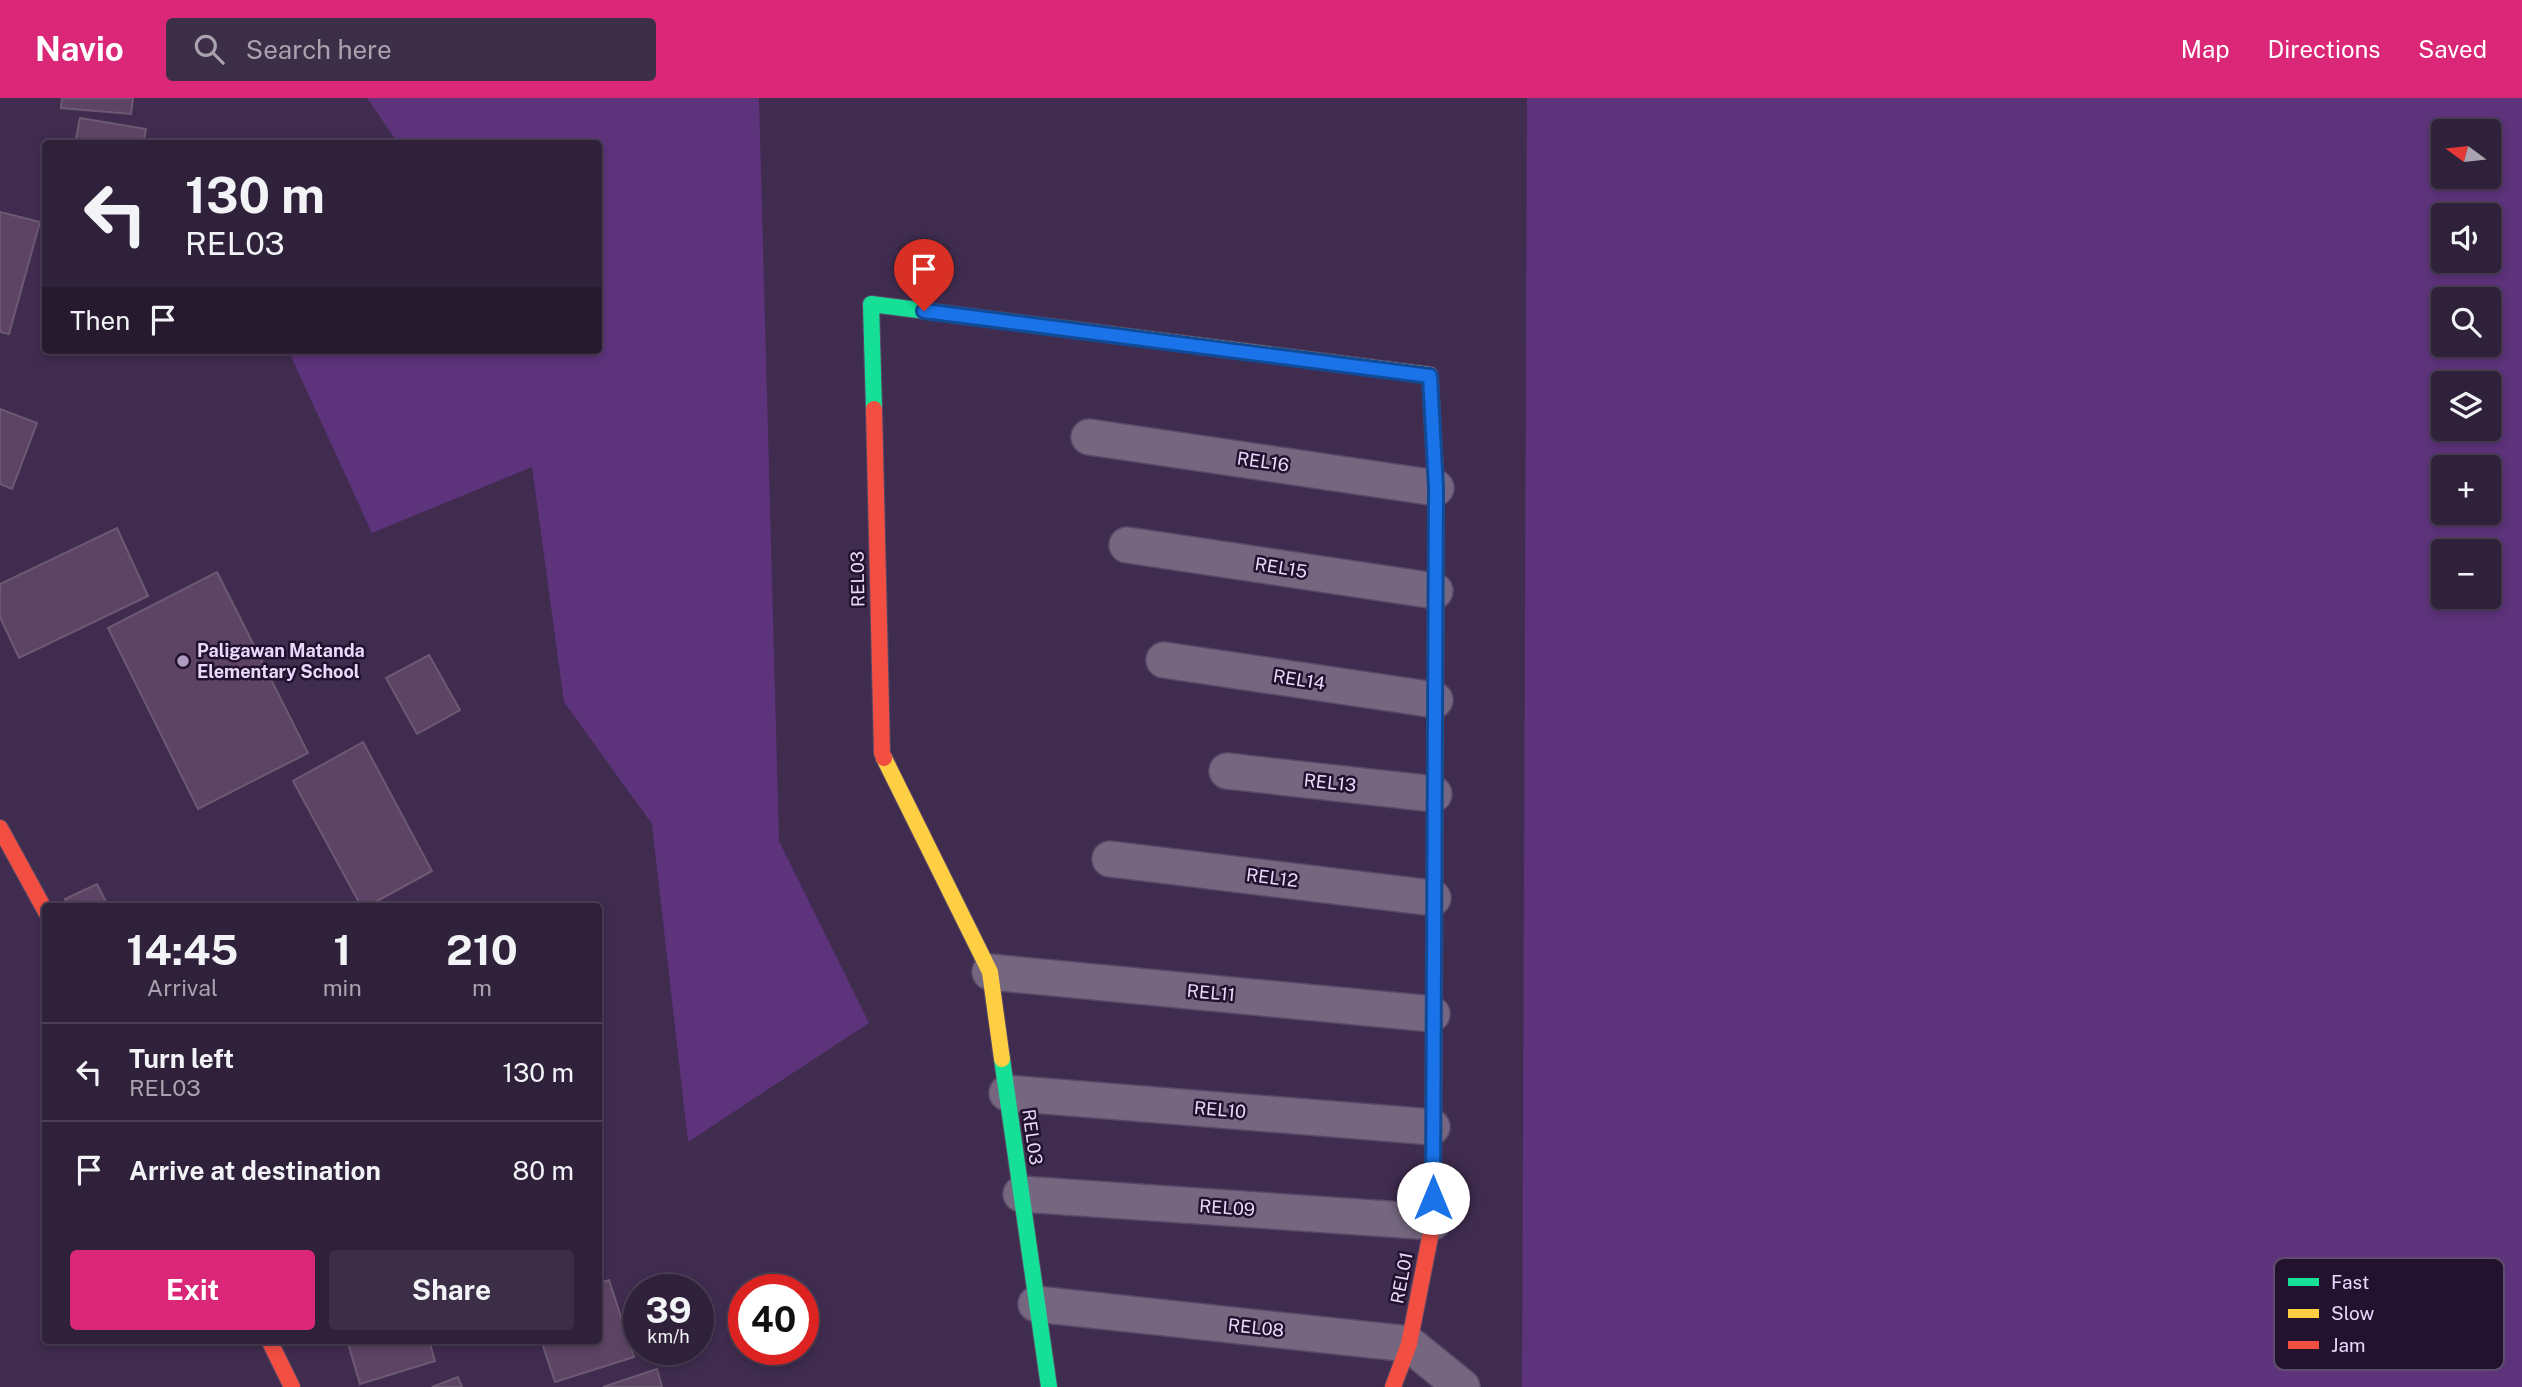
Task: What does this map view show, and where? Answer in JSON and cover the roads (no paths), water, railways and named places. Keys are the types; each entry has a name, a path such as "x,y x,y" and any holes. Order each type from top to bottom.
{"street":[{"name":"REL03","path":"1049,1387 990,972 881,753 871,304 1430,376"},
{"name":"REL01","path":"1393,1387 1409,1344 1433,1222 1436,488 1430,376"},
{"name":"REL16","path":"1089,437 1436,488"},
{"name":"REL15","path":"1127,545 1435,591"},
{"name":"REL14","path":"1164,660 1435,700"},
{"name":"REL13","path":"1227,771 1434,794"},
{"path":"0,828 42,905"},
{"name":"REL12","path":"1110,859 1433,898"},
{"name":"REL11","path":"990,972 1432,1014"},
{"name":"REL10","path":"1007,1093 1432,1127"},
{"name":"REL09","path":"1021,1194 1433,1222"},
{"name":"REL08","path":"1036,1304 1409,1344"},
{"path":"271,1344 292,1387"},
{"path":"1409,1344 1462,1387"}],"place":[{"name":"Paligawan Matanda Elementary School","path":"183,661"}]}
